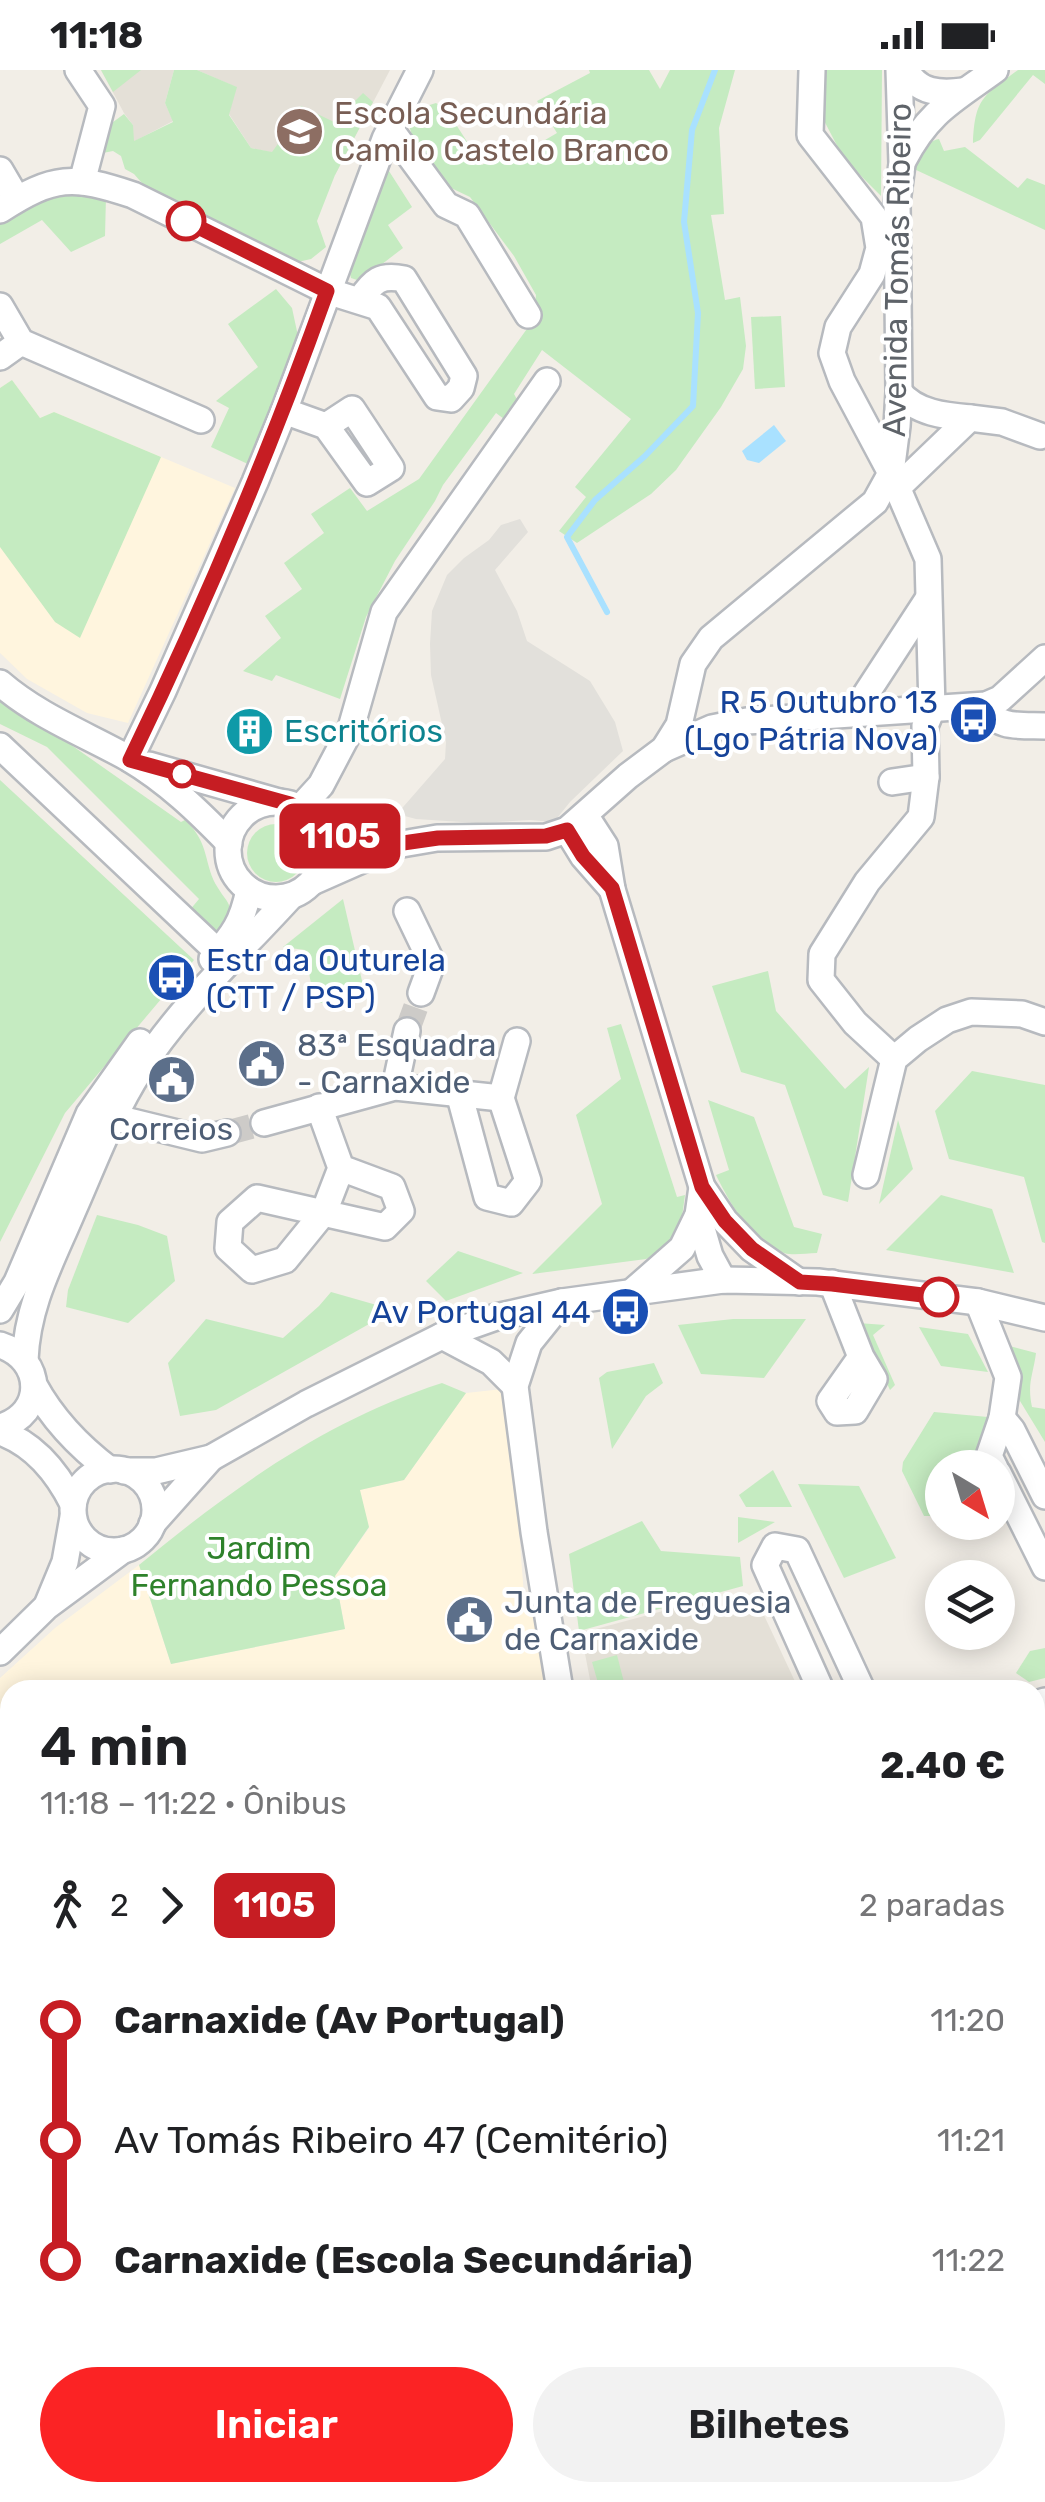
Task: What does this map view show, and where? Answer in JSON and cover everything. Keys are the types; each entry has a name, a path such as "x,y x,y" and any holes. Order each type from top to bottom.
{"street":[{"path":"78,70 102,106 82,182"},
{"path":"130,760 284,411 390,129 420,70"},
{"path":"812,70 810,135 874,217 879,248 872,274 838,327 832,353 928,559 932,709 925,726 926,777 921,817 867,882 822,954 821,980 854,1023 894,1060"},
{"path":"903,70 912,82 938,94 968,90"},
{"name":"Avenida Tomás Ribeiro","path":"576,822 664,749 679,725 693,664 711,638 894,481 899,392 897,202 902,164 903,70"},
{"path":"902,164 917,134 940,108 995,70"},
{"path":"390,129 446,204 467,214 528,315"},
{"path":"0,170 9,204 38,187 59,181 104,185 133,194 327,291 378,307 437,396 451,399 461,388 464,376 404,278 389,276 372,283 360,300"},
{"path":"0,306 10,349 201,420"},
{"path":"396,844 277,898 249,890 232,870 229,856 233,830 252,809 289,805 321,785 350,728 384,612 547,381"},
{"path":"899,392 908,404 944,416 1002,422 1040,436"},
{"path":"284,411 326,426"},
{"path":"894,481 970,418"},
{"path":"864,712 866,694 928,599"},
{"path":"664,749 690,736 747,721 986,705 1000,699 1045,658"},
{"path":"688,682 689,694 700,712 724,725"},
{"path":"0,684 54,721 130,760 188,800 229,843"},
{"path":"986,705 993,718 1002,724 1045,726"},
{"path":"0,746 218,952"},
{"path":"0,1429 17,1420 32,1398 28,1321 112,1118 141,1068 179,1018 320,870 324,856 319,828 311,817 289,805 130,760"},
{"path":"892,782 926,777"},
{"path":"319,828 354,842 396,844 438,838 546,836 576,822 583,856 612,888 702,1187 725,1221 752,1249 800,1282"},
{"path":"0,1310 18,1282 89,1114 136,1046 243,918 249,890"},
{"path":"407,911 432,962 421,994"},
{"path":"866,1175 894,1060 918,1039 947,1020 971,1012 1022,1014 1045,1022"},
{"path":"395,1087 407,1031"},
{"path":"459,1093 487,1197 510,1202 528,1181 501,1098 517,1041"},
{"path":"264,1123 395,1087 501,1098"},
{"path":"319,1107 341,1168 324,1212 384,1227 401,1210 392,1188 341,1168"},
{"path":"112,1118 202,1139 227,1133"},
{"path":"633,1291 682,1248 698,1215 702,1187"},
{"path":"698,1215 710,1256 723,1280"},
{"path":"723,1280 728,1252 725,1221"},
{"path":"46,1607 65,1562 73,1510 86,1480 97,1473 156,1471 211,1458 306,1404 442,1336 496,1317 562,1302 723,1280 832,1284 978,1302 1045,1318"},
{"path":"832,1284 861,1357"},
{"path":"558,1680 515,1386 528,1344 562,1302"},
{"path":"978,1302 1008,1377 1002,1418 991,1450"},
{"path":"442,1336 491,1362 515,1386"},
{"path":"0,1345 15,1351 48,1410 80,1446 146,1485 152,1497 152,1524"},
{"path":"1002,1418 1045,1496"},
{"path":"0,1429 26,1444 48,1465 64,1486 78,1530 86,1540 97,1548 124,1550"},
{"path":"0,1652 46,1607 146,1536 152,1524 211,1458"},
{"path":"1015,1508 1045,1567"},
{"path":"816,1680 764,1565 776,1546 797,1550 852,1680"}],"shaded area":[{"path":"101,70 174,70 165,103 173,121 133,142 133,125"},
{"name":"Escola Secundária Camilo Castelo Branco","path":"197,70 390,70 335,175 289,156 251,148 229,114 236,87"},
{"path":"12,380 40,418 54,412 235,488 128,723 87,713 27,679 0,653 0,388"},
{"path":"520,519 528,532 495,570 517,611 527,641 590,681 615,722 623,751 554,822 477,823 397,814 445,759 446,742 431,675 430,644 432,611 447,575 501,525"},
{"path":"503,1389 511,1426 524,1595 538,1611 551,1680 0,1680 55,1628 139,1565 171,1664 345,1629 335,1576 369,1528 359,1490 404,1480 466,1393"},
{"path":"730,1593 744,1605 762,1611 794,1680 590,1680 581,1633"}],"green space":[{"path":"101,70 141,70 113,92"},
{"path":"174,70 197,70 237,87 229,115 251,148 272,152 286,133 297,136 306,117 298,111 301,106 334,122 363,93 373,102 335,175 317,221 326,247 311,259 293,263 148,190 125,169 121,156 113,151 103,153 98,160 105,128 124,114 133,125 134,141 173,122 165,103"},
{"path":"589,70 649,70 660,89 670,70 735,70 719,128 724,214 711,215 725,300 740,297 746,346 743,369 676,470 651,494 577,543 559,531 586,497 575,487 631,419 542,350 514,394 520,405 508,422 496,413 443,485 395,561 366,617 340,699 276,675 272,681 243,671 281,638 265,616 302,589 284,563 324,533 311,514 350,488 367,511 419,479 534,319 536,295 514,256 470,197 449,187 414,143 409,125 417,109 436,103 448,112 482,165 504,152 511,160 557,133 537,101 590,73"},
{"path":"821,70 882,70 881,196 844,159 819,111"},
{"path":"1018,70 1045,70 1045,84 1033,75 980,140 973,143 976,116 983,99"},
{"path":"939,139 944,151 965,147 1018,188 1027,178 1045,185 1045,230 914,169 927,146"},
{"path":"387,168 412,207 388,225 403,248 360,281 351,278 349,270"},
{"path":"48,192 106,196 105,236 71,252 42,220 0,244 0,221"},
{"path":"276,289 292,308 298,336 279,397 250,465 211,447 229,408 216,401 258,367 228,324"},
{"path":"781,316 785,387 755,389 751,317"},
{"path":"12,380 40,418 54,412 161,457 80,638 55,622 0,547 0,388"},
{"path":"0,695 181,822 185,820 199,838 213,879 230,907 232,918 224,929 209,931 189,911 199,899 47,747 0,724"},
{"path":"0,780 194,960 65,1113 0,1242"},
{"path":"276,824 297,832 305,853 297,874 276,882 255,874 247,853 255,832"},
{"path":"343,899 363,985 337,1007 314,1001 305,950 283,947"},
{"path":"768,971 776,1011 845,1089 869,1067 848,1202 823,1195 785,1085 741,1072 712,986"},
{"path":"621,1024 677,1197 685,1195 680,1232 665,1251 646,1259 532,1274 602,1204 576,1115 621,1079 607,1028"},
{"path":"972,1071 1045,1085 1045,1243 1024,1177 949,1159 935,1111"},
{"path":"708,1100 754,1117 794,1227 822,1234 817,1253 784,1253 772,1248 743,1221 716,1175 729,1170"},
{"path":"898,1120 913,1169 879,1204"},
{"path":"941,1195 992,1209 1014,1273 886,1250"},
{"path":"97,1215 167,1236 175,1281 128,1323 66,1307 68,1290"},
{"path":"458,1251 523,1273 446,1301 426,1281"},
{"path":"331,1292 394,1310 216,1410 180,1416 168,1363 206,1319 283,1338"},
{"path":"733,1319 806,1319 764,1378 701,1374 678,1325"},
{"path":"858,1323 885,1325 873,1335 895,1385 890,1390"},
{"path":"919,1327 968,1334 988,1372 941,1366"},
{"path":"1002,1344 1036,1353 1031,1399 1032,1407 1045,1409 1045,1442 1020,1401 1019,1380"},
{"path":"654,1363 663,1383 646,1396 612,1449 599,1378 607,1372"},
{"name":"Jardim Fernando Pessoa","path":"442,1383 466,1393 404,1480 360,1490 369,1527 335,1576 345,1629 171,1664 139,1565 282,1459 359,1416"},
{"path":"934,1412 988,1417 990,1421 978,1450 925,1450 925,1516 902,1471 903,1462"},
{"path":"773,1470 792,1507 746,1507 739,1495"},
{"path":"798,1484 859,1486 896,1558 844,1578"},
{"path":"738,1517 775,1522 738,1543"},
{"path":"642,1521 661,1551 740,1557 743,1586 579,1631 569,1554"},
{"path":"1045,1648 1045,1678 1026,1680 1016,1673 1030,1651"},
{"path":"617,1655 623,1680 597,1680 592,1662"}],"water":[{"path":"774,425 786,441 759,463 747,460 742,451"}],"waterway":[{"path":"607,612 567,537 595,500 693,406 698,313 684,222 692,130 715,70"}],"tunnel":[{"path":"407,1031 421,993"},
{"path":"227,1133 264,1123"}],"bus line":[{"name":"1105","path":"186,221 327,291 255,482 130,760 290,804 311,817 319,828 354,842 396,844 438,838 546,836 567,830 578,850 612,888 702,1187 725,1221 752,1249 800,1282 939,1297"}],"place":[{"name":"Escola Secundária Camilo Castelo Branco","path":"299,131"},
{"name":"R 5 Outubro 13 (Lgo Pátria Nova)","path":"973,720"},
{"name":"Escritórios","path":"249,731"},
{"name":"Estr da Outurela (CTT / PSP)","path":"171,978"},
{"name":"83ª Esquadra - Carnaxide","path":"262,1063"},
{"name":"Correios","path":"171,1079"},
{"name":"Av Portugal 44","path":"626,1312"},
{"name":"Junta de Freguesia de Carnaxide","path":"469,1620"}]}
